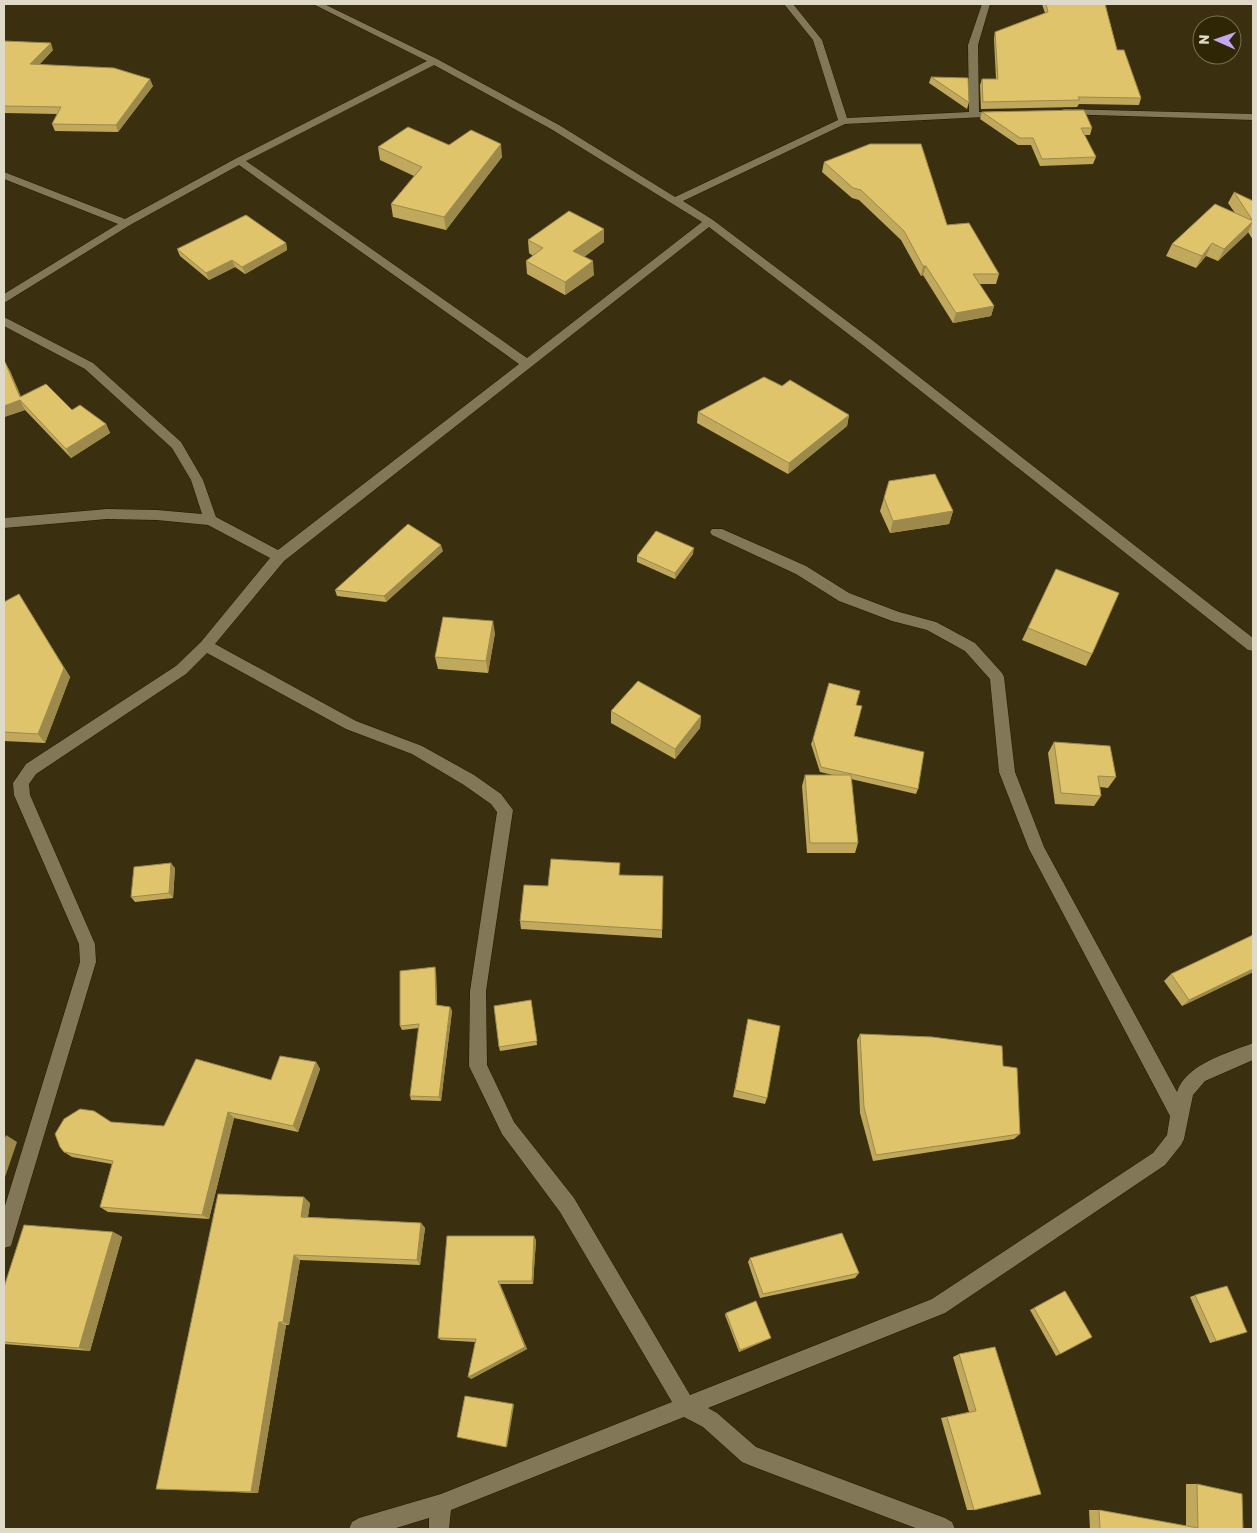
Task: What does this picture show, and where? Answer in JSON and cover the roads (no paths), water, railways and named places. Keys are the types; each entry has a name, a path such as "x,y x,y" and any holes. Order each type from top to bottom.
{"street":[{"path":"317,4 434,61 555,127 709,222 868,343 1253,646"},
{"path":"788,4 817,40 843,121"},
{"path":"974,114 973,45 986,4"},
{"path":"4,299 126,223 239,161 434,61"},
{"path":"675,201 843,121 1014,113"},
{"path":"1053,113 1253,117"},
{"path":"239,161 528,364"},
{"path":"4,176 126,223"},
{"path":"4,1239 88,962 87,944 22,795 21,783 30,769 181,670 206,646 278,557 709,222"},
{"path":"4,321 89,366 177,446 197,480 210,520"},
{"path":"4,523 107,514 157,515 210,520 278,557"},
{"path":"717,532 801,570 844,597 897,617 931,626 970,647 997,677 1007,772 1037,849 1179,1115"},
{"path":"206,646 351,725 417,750 469,780 496,799 505,810 478,991 478,1066 508,1128 567,1205 686,1407 710,1420 749,1455 945,1529"},
{"path":"359,1529 441,1504 938,1306 1159,1159 1174,1139 1186,1090 1199,1075 1253,1051"},
{"path":"439,1529 441,1504"}]}
